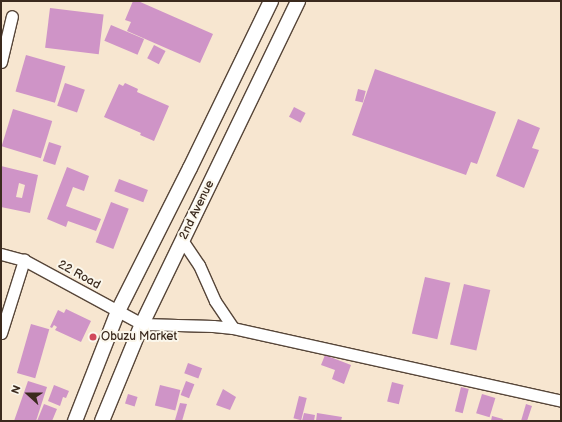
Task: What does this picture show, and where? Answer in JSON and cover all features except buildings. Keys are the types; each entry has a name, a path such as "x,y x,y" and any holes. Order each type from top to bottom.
{"street":[{"name":"2nd Avenue","path":"75,421 118,311 190,168 271,1"},
{"name":"2nd Avenue","path":"102,421 142,324 298,1"},
{"path":"1,62 12,16"},
{"path":"182,240 199,264 215,301 233,328"},
{"name":"22 Road","path":"1,254 24,260 142,324"},
{"path":"1,333 24,260"},
{"path":"142,324 200,325 233,328 561,401"}],"place":[{"name":"Obuzu Market","path":"93,337"}]}
